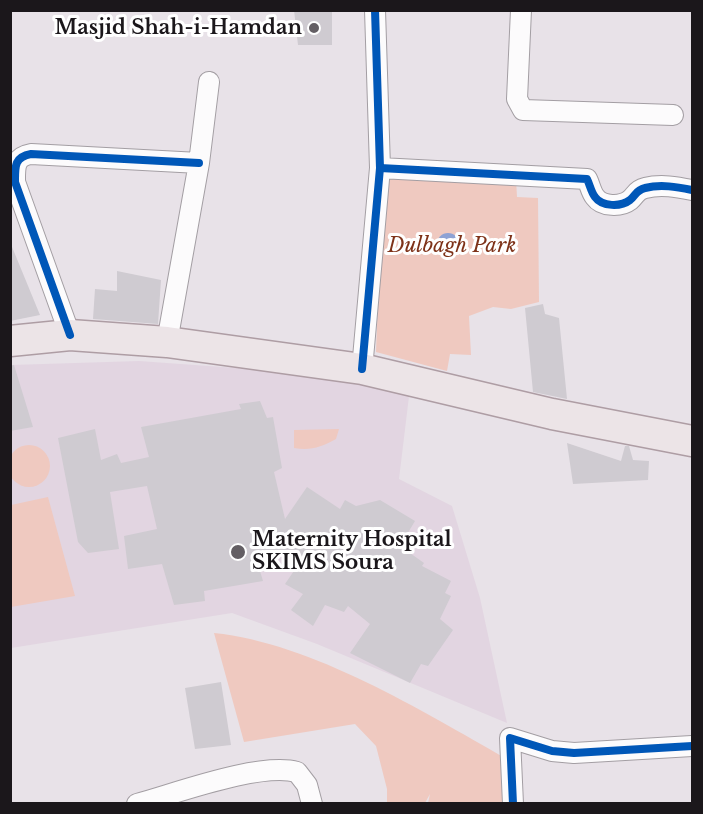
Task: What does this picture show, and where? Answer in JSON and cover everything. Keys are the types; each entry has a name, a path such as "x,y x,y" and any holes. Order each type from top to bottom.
{"main road":[{"path":"10,341 70,335 167,342 362,369 552,414 693,441"}],"street":[{"path":"362,369 380,168 375,10"},
{"path":"521,10 517,99 523,110 673,115"},
{"path":"167,342 199,163 209,82"},
{"path":"70,335 15,182 16,161 21,156 31,154 199,163"},
{"path":"380,168 587,179 594,196 611,205 621,204 631,199 636,192 644,188 671,186 693,190"},
{"path":"513,804 510,738 552,751 574,753 693,746"},
{"path":"137,804 247,774 278,769 297,772 307,784 312,804"}],"shaded area":[{"name":"Maternity Hospital SKIMS Soura","path":"139,361 264,370 410,388 399,479 452,506 480,598 507,723 317,644 232,613 11,648 11,365"}],"green space":[{"name":"Dulbagh Park","path":"383,172 516,179 517,197 538,198 539,302 511,309 493,307 469,316 471,355 450,354 447,371 376,352"},
{"path":"339,429 336,439 326,444 311,449 294,448 294,430"},
{"path":"29,445 44,451 50,466 44,481 29,487 14,481 8,466 14,451"},
{"path":"48,497 75,596 11,607 11,505"},
{"path":"214,633 251,639 289,650 327,665 403,701 507,759 507,803 428,803 430,794 425,803 387,803 387,789 376,746 355,724 244,742"}],"water":[{"path":"448,233 456,236 459,244 456,252 448,255 440,252 437,244 440,236"}],"building":[{"name":"Masjid Shah-i-Hamdan","path":"294,10 332,10 332,45 298,45"},
{"path":"10,242 40,315 10,321"},
{"path":"117,271 161,280 158,324 93,319 95,289 117,291"},
{"path":"543,304 545,314 559,318 567,399 533,392 525,308"},
{"path":"14,365 33,427 10,431 10,366"},
{"path":"260,401 267,418 273,417 282,468 274,472 285,519 307,487 340,509 345,500 356,506 380,500 415,521 400,546 424,563 422,566 451,581 445,593 451,596 440,619 453,630 428,666 421,664 410,683 350,653 370,624 348,606 344,612 325,605 313,626 291,610 303,594 285,584 300,562 280,550 254,551 263,581 204,591 205,601 174,605 162,564 128,569 124,536 157,529 147,486 110,492 119,549 88,553 78,542 58,438 95,429 101,460 117,454 121,463 149,457 141,427 241,409 239,404"},
{"path":"567,443 621,461 625,446 629,446 633,460 649,461 648,480 573,484"},
{"path":"221,682 231,745 195,749 185,688"}],"cycle path":[{"path":"362,369 380,168 375,10"},
{"path":"70,335 15,182 18,160 31,154 199,163"},
{"path":"380,168 587,179 595,197 602,203 612,205 630,200 645,188 669,186 692,190"},
{"path":"513,804 510,738 552,751 574,753 692,746"}],"place":[{"name":"Masjid Shah-i-Hamdan","path":"314,28"},
{"name":"Maternity Hospital SKIMS Soura","path":"238,552"}]}
